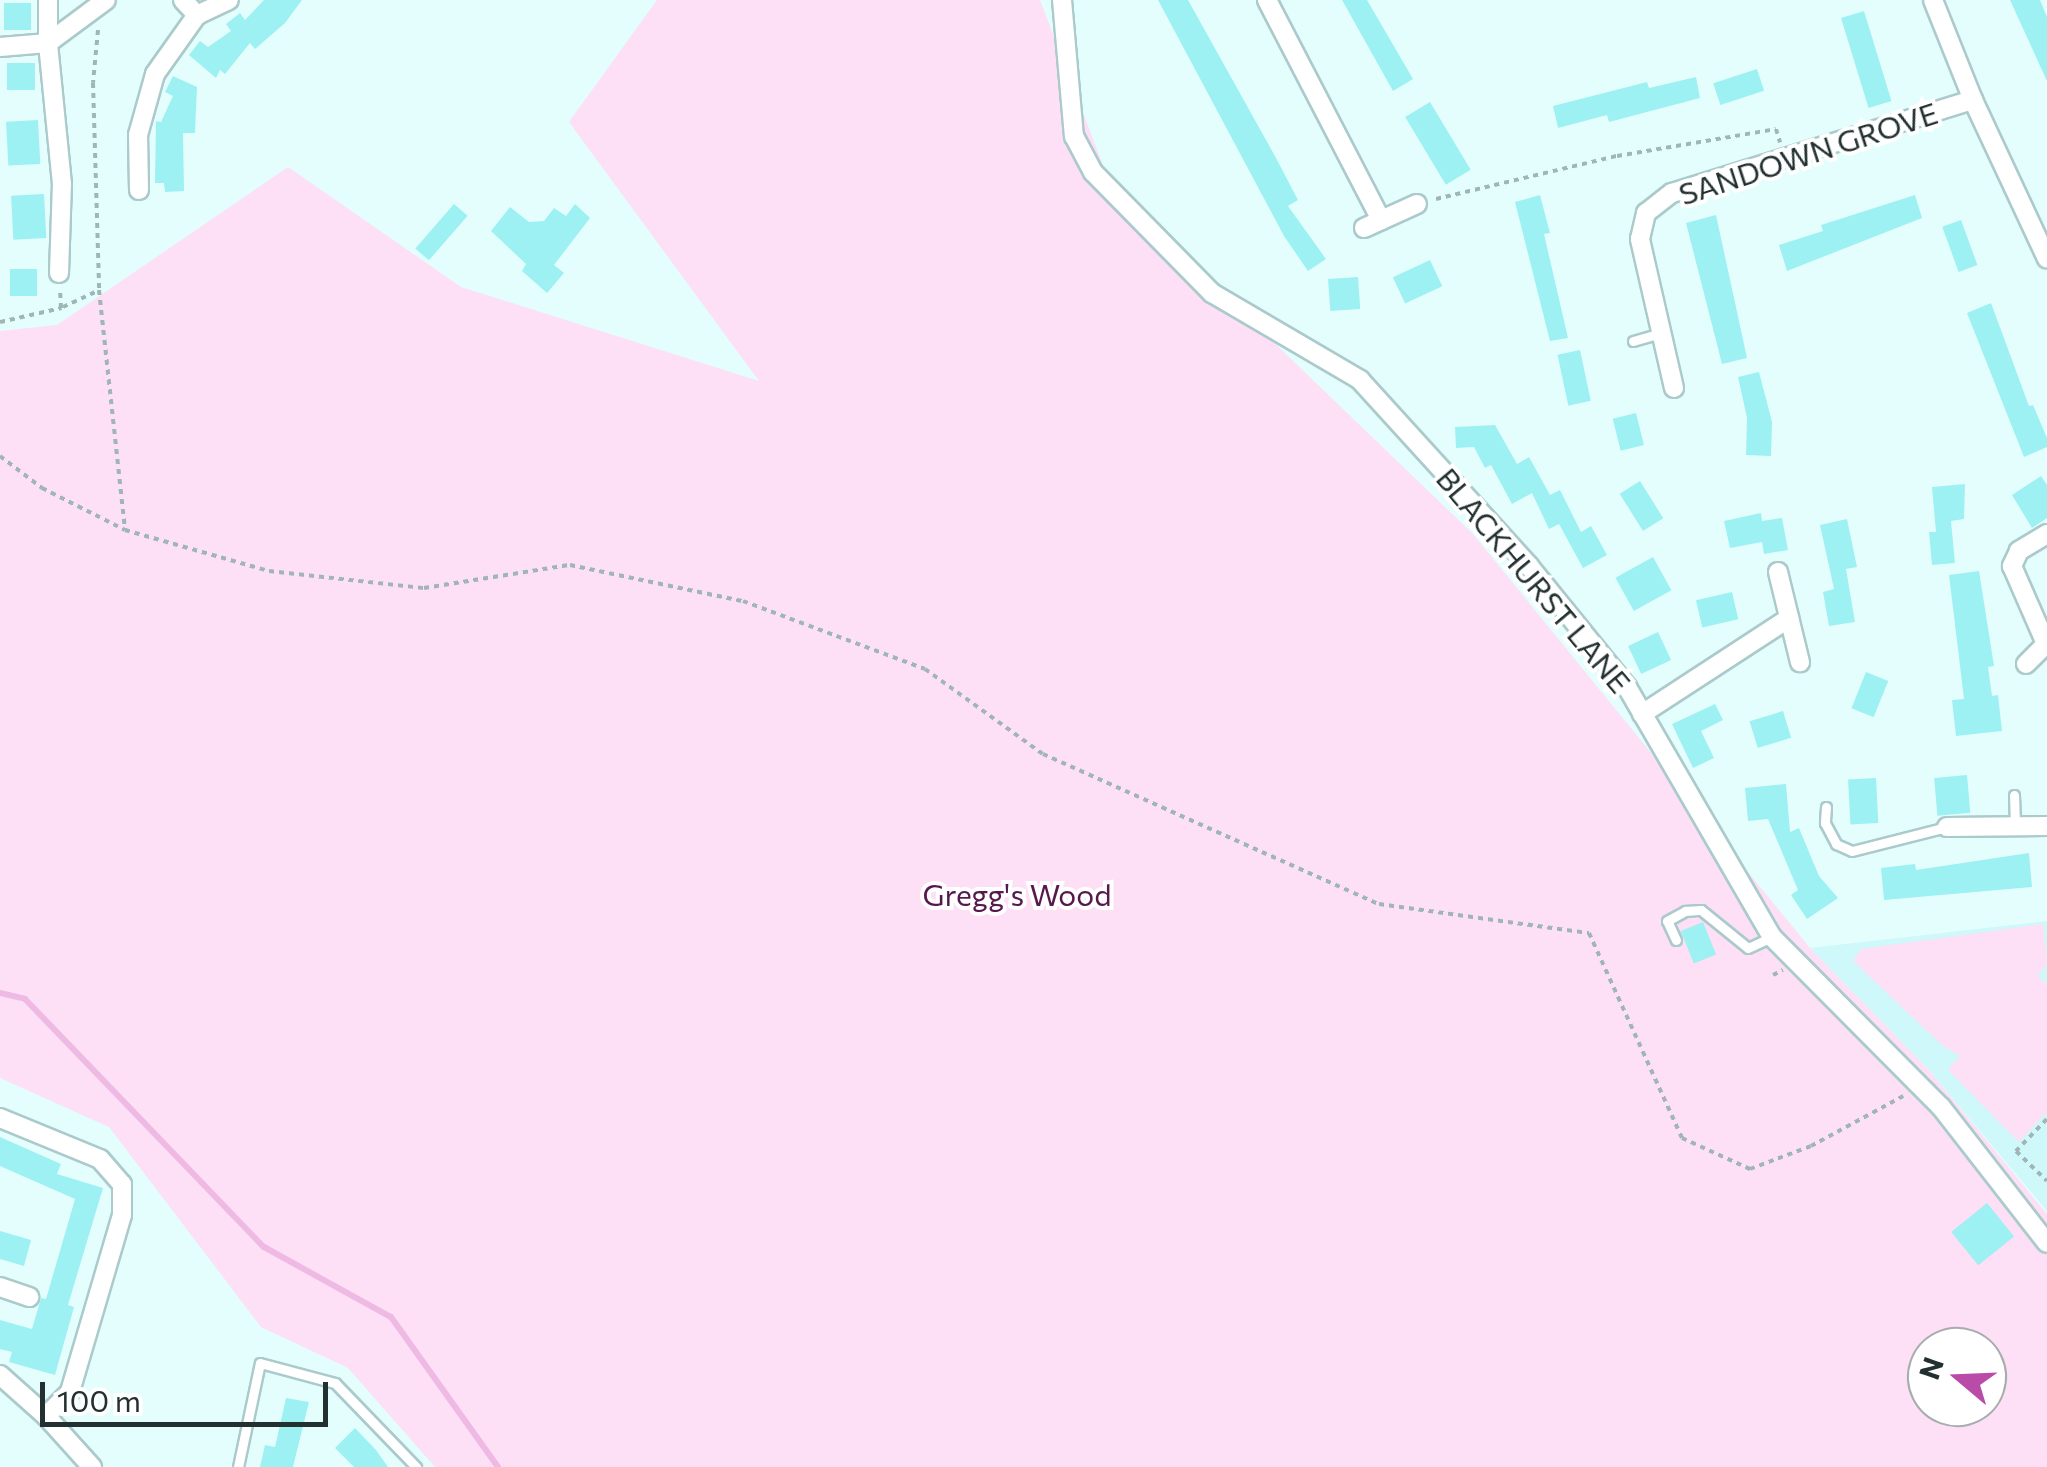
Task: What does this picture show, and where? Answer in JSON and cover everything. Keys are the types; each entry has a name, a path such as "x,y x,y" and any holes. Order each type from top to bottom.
{"street":[{"path":"48,0 48,43 62,184 59,272"},
{"path":"183,0 198,15"},
{"path":"140,190 138,135 155,74 198,15 229,0"},
{"name":"BLACKHURST LANE","path":"1062,0 1074,136 1093,172 1212,292 1360,380 1529,566 1627,687 1772,938 1920,1087 2047,1243"},
{"path":"1268,0 1373,224 1417,204"},
{"path":"1933,0 1973,100 2047,259"},
{"path":"0,47 48,43 103,3"},
{"name":"SANDOWN GROVE","path":"1674,388 1640,239 1646,213 1672,192 1973,100"},
{"path":"2026,664 2045,646 2012,566 2019,550 2047,534"},
{"path":"1778,572 1800,662"},
{"path":"1642,714 1789,618"},
{"path":"1947,827 2047,826"},
{"path":"0,1118 100,1159 122,1184 122,1215 76,1375 70,1392 46,1416"},
{"path":"0,1286 30,1297"},
{"path":"0,1376 46,1416 92,1467"}],"lane":[{"path":"1633,341 1661,333"},
{"path":"2014,796 2015,826"},
{"path":"1826,807 1825,823 1836,844 1852,851 1947,827"},
{"path":"1676,940 1667,922 1685,911 1701,910 1748,948 1772,938"},
{"path":"238,1467 260,1363 335,1382 416,1467"}],"path":[{"path":"103,3 93,83 99,290 126,530"},
{"path":"1417,204 1616,156 1776,129 1786,160"},
{"path":"59,272 61,308"},
{"path":"0,322 61,308 99,290"},
{"path":"0,456 42,488 126,530 268,571 424,588 570,565 744,601 925,669 1043,754 1379,904 1589,933 1682,1138 1750,1169 1812,1146 1920,1087"},
{"path":"2047,1118 2016,1151 2047,1181"}],"shaded area":[{"path":"2047,921 2047,1211 1929,1070 1810,948"}],"green space":[{"name":"Gregg's Wood","path":"657,0 1040,0 1111,186 1473,534 1810,948 1929,1070 2047,1214 2047,1467 435,1467 348,1368 261,1327 109,1127 0,1078 0,331 57,325 288,167 461,287 759,381 569,122"},
{"path":"2043,924 2047,963 2038,976 2047,985 2047,1112 2019,1142 1948,1070 1960,1056 1943,1046 1853,961 1861,949"}],"building":[{"path":"264,0 302,0 285,23 255,49 250,43 225,74 220,70 216,78 189,55 200,41 208,47 231,31 226,24 240,13 245,20"},
{"path":"1158,0 1188,0 1276,158 1298,200 1288,206 1326,259 1308,271 1284,236"},
{"path":"1342,0 1367,0 1413,79 1393,91"},
{"path":"2010,0 2040,0 2047,17 2047,81"},
{"path":"4,3 31,3 31,30 4,30"},
{"path":"1864,11 1891,101 1869,108 1841,18"},
{"path":"7,63 35,63 35,90 7,90"},
{"path":"1757,69 1764,91 1720,105 1713,83"},
{"path":"173,76 197,87 195,133 183,133 184,191 165,192 164,183 155,183 156,121 161,122 173,96 165,92"},
{"path":"1696,77 1700,98 1609,122 1607,115 1558,128 1553,106 1647,82 1649,88"},
{"path":"1430,102 1471,170 1446,185 1405,117"},
{"path":"38,120 40,164 8,166 6,122"},
{"path":"44,194 46,238 13,240 11,196"},
{"path":"1540,195 1550,233 1544,234 1568,338 1550,341 1515,202"},
{"path":"1915,195 1922,218 1787,271 1779,245 1823,231 1821,225"},
{"path":"454,204 468,216 429,260 415,249"},
{"path":"575,204 590,218 554,265 564,273 547,293 522,271 526,264 491,231 510,207 529,222 544,221 554,208 566,216"},
{"path":"1716,215 1747,358 1722,364 1686,223"},
{"path":"1961,220 1977,265 1959,272 1942,227"},
{"path":"1430,260 1442,286 1405,304 1393,277"},
{"path":"10,269 37,269 37,296 10,296"},
{"path":"1358,277 1360,309 1330,311 1328,279"},
{"path":"1991,303 2029,406 2033,405 2047,438 2047,447 2024,457 1967,313"},
{"path":"1580,350 1591,401 1568,406 1558,355"},
{"path":"1759,372 1772,422 1771,456 1746,455 1747,418 1738,377"},
{"path":"1636,413 1644,445 1621,451 1613,419"},
{"path":"1495,425 1517,464 1529,457 1550,495 1560,490 1581,532 1591,526 1607,555 1583,568 1559,524 1549,529 1532,493 1512,504 1491,465 1485,468 1474,447 1456,448 1455,427"},
{"path":"2041,476 2047,485 2047,518 2032,528 2012,495"},
{"path":"1640,481 1663,518 1643,531 1620,494"},
{"path":"1965,484 1964,519 1951,521 1955,563 1932,565 1929,532 1936,532 1932,487"},
{"path":"1761,513 1762,521 1782,518 1788,550 1764,554 1762,542 1730,548 1724,521"},
{"path":"1847,519 1857,567 1846,569 1855,622 1829,626 1823,592 1834,589 1820,525"},
{"path":"1653,557 1671,590 1634,611 1615,578"},
{"path":"1979,571 1994,666 1988,667 1992,696 1998,695 2002,731 1956,736 1952,700 1964,699 1949,575"},
{"path":"1732,592 1738,619 1702,628 1696,600"},
{"path":"1658,632 1671,660 1641,674 1628,646"},
{"path":"1866,672 1888,681 1874,717 1851,708"},
{"path":"1715,704 1723,720 1701,731 1714,758 1693,768 1672,724"},
{"path":"1783,711 1791,738 1758,748 1750,721"},
{"path":"1967,775 1970,813 1937,816 1934,778"},
{"path":"1876,778 1878,823 1850,824 1848,779"},
{"path":"1786,784 1790,832 1799,828 1819,876 1838,898 1807,919 1791,895 1798,890 1768,819 1748,821 1745,788"},
{"path":"2029,853 2032,887 1884,900 1881,868 1915,864 1916,870"},
{"path":"1703,922 1716,954 1694,963 1681,931"},
{"path":"0,1137 61,1164 57,1174 103,1188 68,1305 74,1307 55,1375 9,1362 12,1352 0,1349 0,1320 32,1329 41,1298 46,1299 75,1199 0,1166"},
{"path":"1987,1203 2014,1236 1978,1265 1951,1232"},
{"path":"0,1231 31,1240 24,1266 0,1259"},
{"path":"286,1398 309,1402 293,1467 260,1467 265,1445 275,1447"},
{"path":"355,1428 388,1467 354,1467 335,1448"}],"waterway":[{"path":"0,993 25,999 264,1247 391,1317 498,1467"}]}
